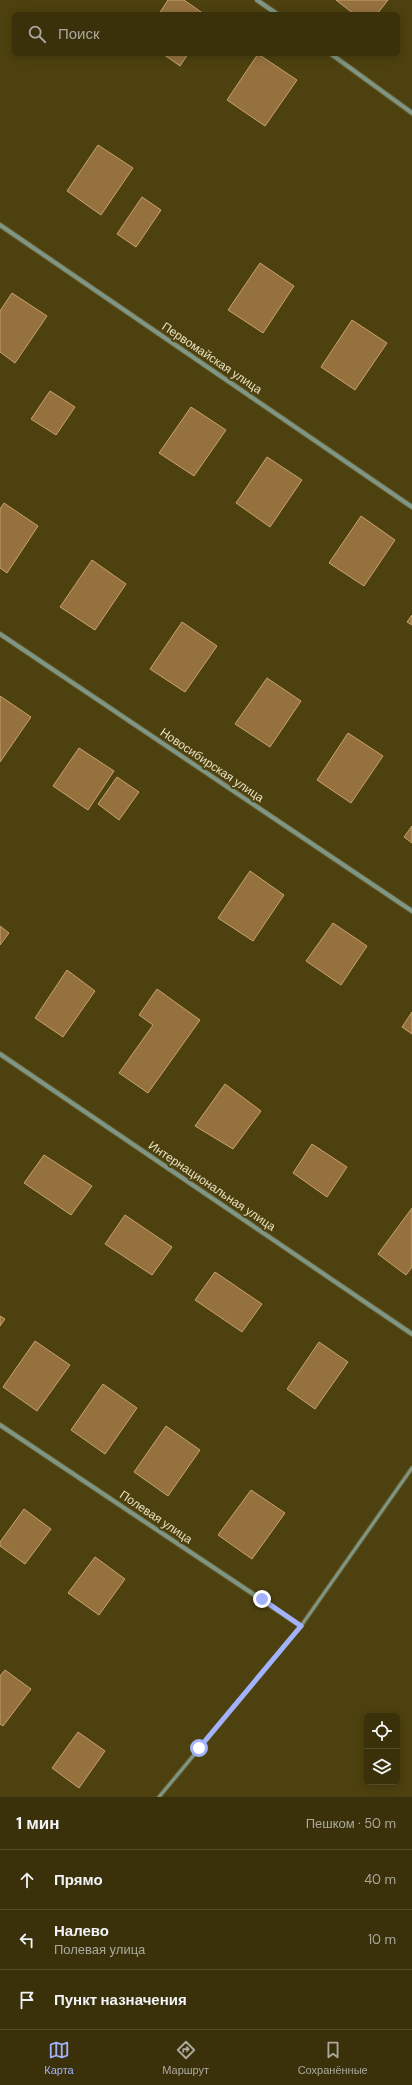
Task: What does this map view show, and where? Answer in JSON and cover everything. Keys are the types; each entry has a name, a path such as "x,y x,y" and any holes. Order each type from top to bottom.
{"street":[{"path":"257,0 273,12"},
{"path":"334,56 412,113"},
{"name":"Первомайская улица","path":"0,226 412,507"},
{"name":"Новосибирская улица","path":"0,634 412,911"},
{"name":"Интернациональная улица","path":"0,1054 412,1334"},
{"name":"Полевая улица","path":"0,1425 301,1626"}],"lane":[{"path":"158,1797 301,1626 412,1468"}],"building":[{"path":"168,0 184,0 201,12 160,12"},
{"path":"336,0 388,0 379,12 351,12"},
{"path":"166,56 187,56 180,66"},
{"path":"257,56 261,56 297,80 265,126 227,100"},
{"path":"98,145 133,168 101,215 67,191"},
{"path":"142,197 161,210 136,247 117,234"},
{"path":"260,263 294,286 263,333 228,310"},
{"path":"12,293 47,316 15,363 0,352 0,311"},
{"path":"352,320 387,343 355,390 321,367"},
{"path":"50,391 75,407 56,435 31,419"},
{"path":"191,407 226,430 194,476 159,453"},
{"path":"267,457 302,480 270,527 236,503"},
{"path":"4,503 38,526 7,573 0,568 0,509"},
{"path":"361,516 395,540 364,586 329,563"},
{"path":"92,560 126,584 95,630 60,607"},
{"path":"412,615 412,625 407,622"},
{"path":"182,622 217,646 185,692 150,669"},
{"path":"267,678 301,701 270,747 235,724"},
{"path":"0,696 31,717 0,762"},
{"path":"348,733 383,756 351,803 317,780"},
{"path":"79,748 114,771 88,810 53,786"},
{"path":"117,777 139,792 119,820 98,804"},
{"path":"412,826 412,843 404,837"},
{"path":"250,871 284,895 253,941 218,918"},
{"path":"333,923 367,946 341,985 306,961"},
{"path":"0,926 9,933 0,945"},
{"path":"67,970 95,991 63,1037 35,1018"},
{"path":"157,989 200,1020 148,1093 119,1073 153,1025 139,1015"},
{"path":"412,1012 412,1034 402,1027"},
{"path":"225,1084 261,1111 233,1149 195,1126"},
{"path":"312,1144 347,1167 327,1197 293,1173"},
{"path":"44,1155 92,1186 71,1215 24,1183"},
{"path":"412,1208 412,1267 406,1275 378,1254"},
{"path":"125,1215 172,1247 152,1275 105,1244"},
{"path":"215,1272 262,1304 242,1332 195,1300"},
{"path":"0,1316 5,1319 0,1326"},
{"path":"35,1341 70,1365 37,1411 3,1387"},
{"path":"319,1342 348,1362 315,1409 287,1389"},
{"path":"103,1384 137,1408 105,1454 71,1430"},
{"path":"166,1426 200,1450 168,1496 134,1472"},
{"path":"251,1490 285,1513 252,1559 218,1535"},
{"path":"24,1509 51,1529 25,1564 0,1546 0,1542"},
{"path":"95,1557 125,1579 99,1615 68,1593"},
{"path":"5,1670 31,1689 3,1726 0,1724 0,1676"},
{"path":"78,1732 105,1751 79,1788 52,1768"}],"route":[{"path":"199,1748 301,1626 262,1599"}]}
